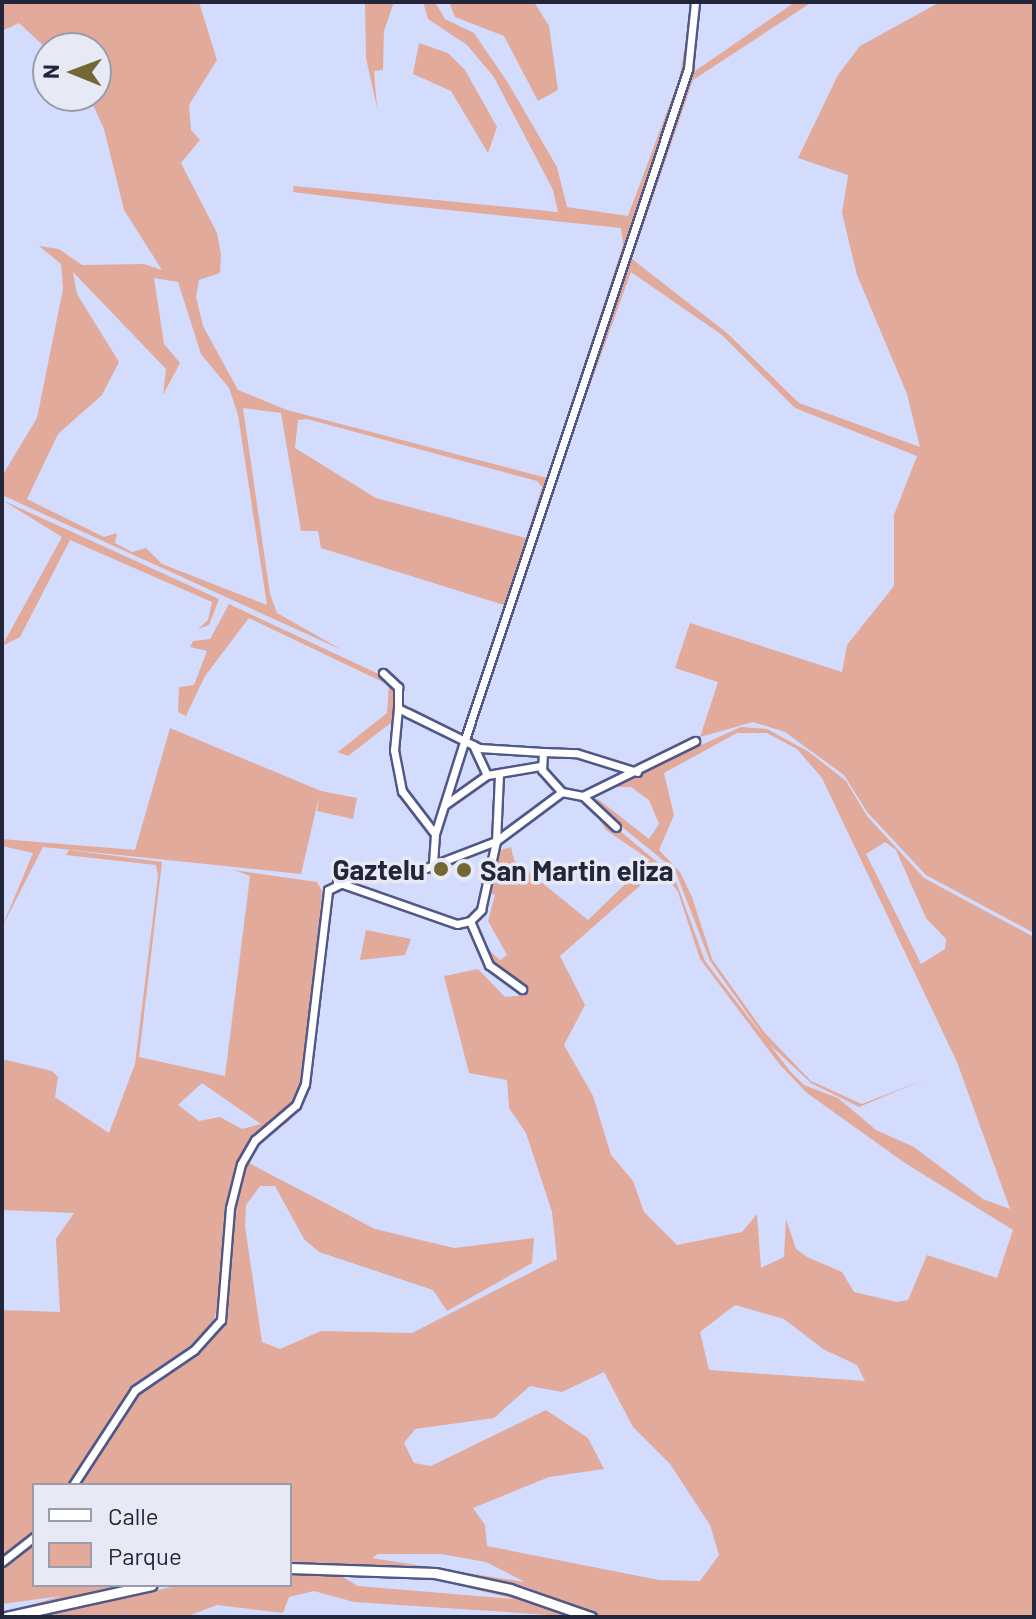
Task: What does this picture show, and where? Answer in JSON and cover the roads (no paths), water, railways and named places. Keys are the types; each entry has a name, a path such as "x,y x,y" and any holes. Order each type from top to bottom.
{"main road":[{"path":"292,1568 435,1573 520,1591 591,1617"},
{"path":"6,1617 143,1587"}],"street":[{"path":"433,863 435,834 469,742 688,69 695,2"},
{"path":"383,673 398,687 394,750 402,791 435,834"},
{"path":"398,708 469,742 576,753 637,772"},
{"path":"583,796 695,741"},
{"path":"469,742 487,775"},
{"path":"540,766 543,752"},
{"path":"445,804 487,775 499,776 540,766"},
{"path":"540,766 562,792 583,796 616,827"},
{"path":"335,882 457,924 470,921 481,910 496,841 499,776"},
{"path":"335,882 433,863 496,841 562,792"},
{"path":"74,1483 135,1390 194,1350 221,1320 230,1208 241,1164 255,1140 296,1105 305,1084 321,923 335,882"},
{"path":"470,921 489,965 522,989"},
{"path":"2,1562 32,1539"}],"place":[{"name":"Gaztelu","path":"441,869"},
{"name":"San Martin eliza","path":"464,870"}]}
